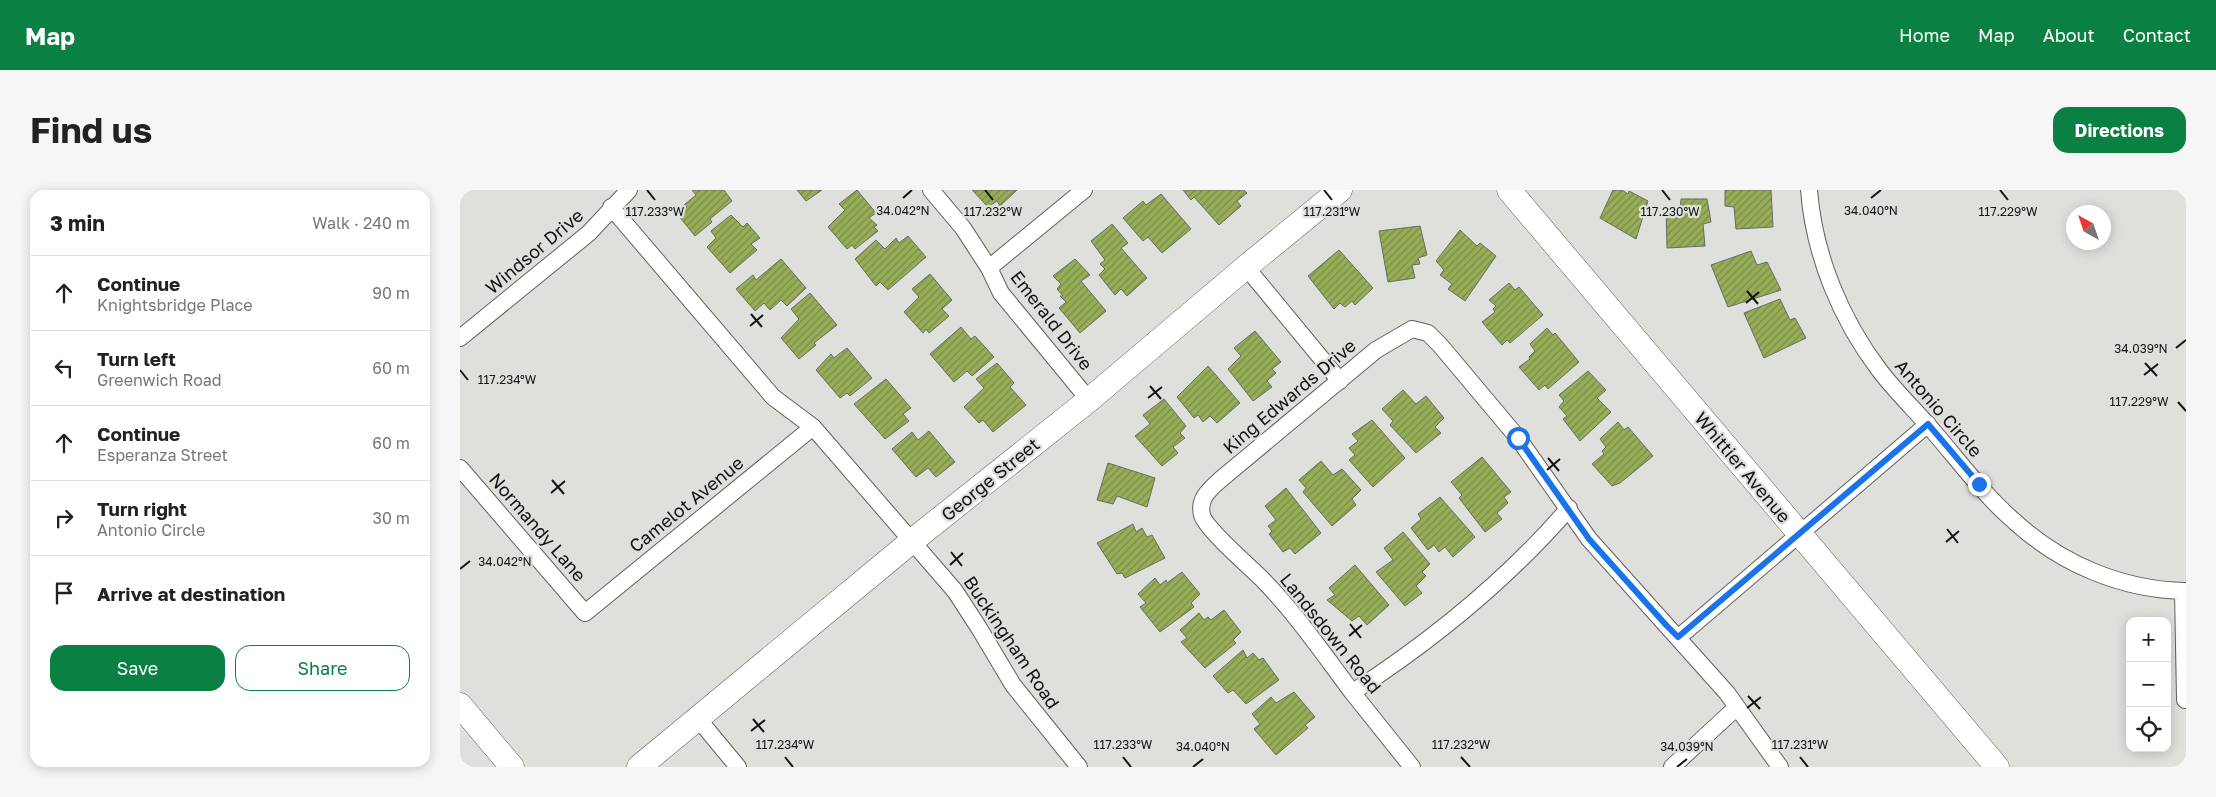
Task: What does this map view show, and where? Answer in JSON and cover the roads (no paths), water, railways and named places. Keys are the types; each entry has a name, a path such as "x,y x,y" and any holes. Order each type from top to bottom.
{"street":[{"name":"Windsor Drive","path":"460,338 588,233 630,190"},
{"name":"Emerald Drive","path":"931,190 963,228 989,268 1001,293 1089,400"},
{"path":"989,268 1084,190"},
{"name":"George Street","path":"639,767 699,720 912,541 1089,400 1340,190"},
{"name":"Whittier Avenue","path":"1509,190 1997,767"},
{"name":"Antonio Circle","path":"1809,190 1810,216 1825,268 1842,311 1858,341 1881,372 2013,521 2041,544 2099,575 2129,583 2184,591"},
{"name":"Buckingham Road","path":"611,208 773,397 813,427 955,591 1013,685 1079,767"},
{"path":"1246,267 1340,381"},
{"name":"King Edwards Drive","path":"1201,504 1207,492 1220,480 1376,350 1412,329 1428,333 1440,345 1518,438 1569,508"},
{"path":"1678,637 1928,424"},
{"name":"Camelot Avenue","path":"585,612 813,427"},
{"name":"Normandy Lane","path":"460,468 585,612"},
{"name":"Landsdown Road","path":"1201,504 1202,517 1236,555 1260,577 1296,616 1352,692 1412,767"},
{"path":"1352,692 1399,662 1472,606 1540,542 1569,508 1589,539 1678,637 1737,707 1780,767"},
{"path":"2184,591 2185,700"},
{"path":"460,706 512,767"},
{"path":"1672,767 1737,707"},
{"path":"699,720 738,767"}]}
